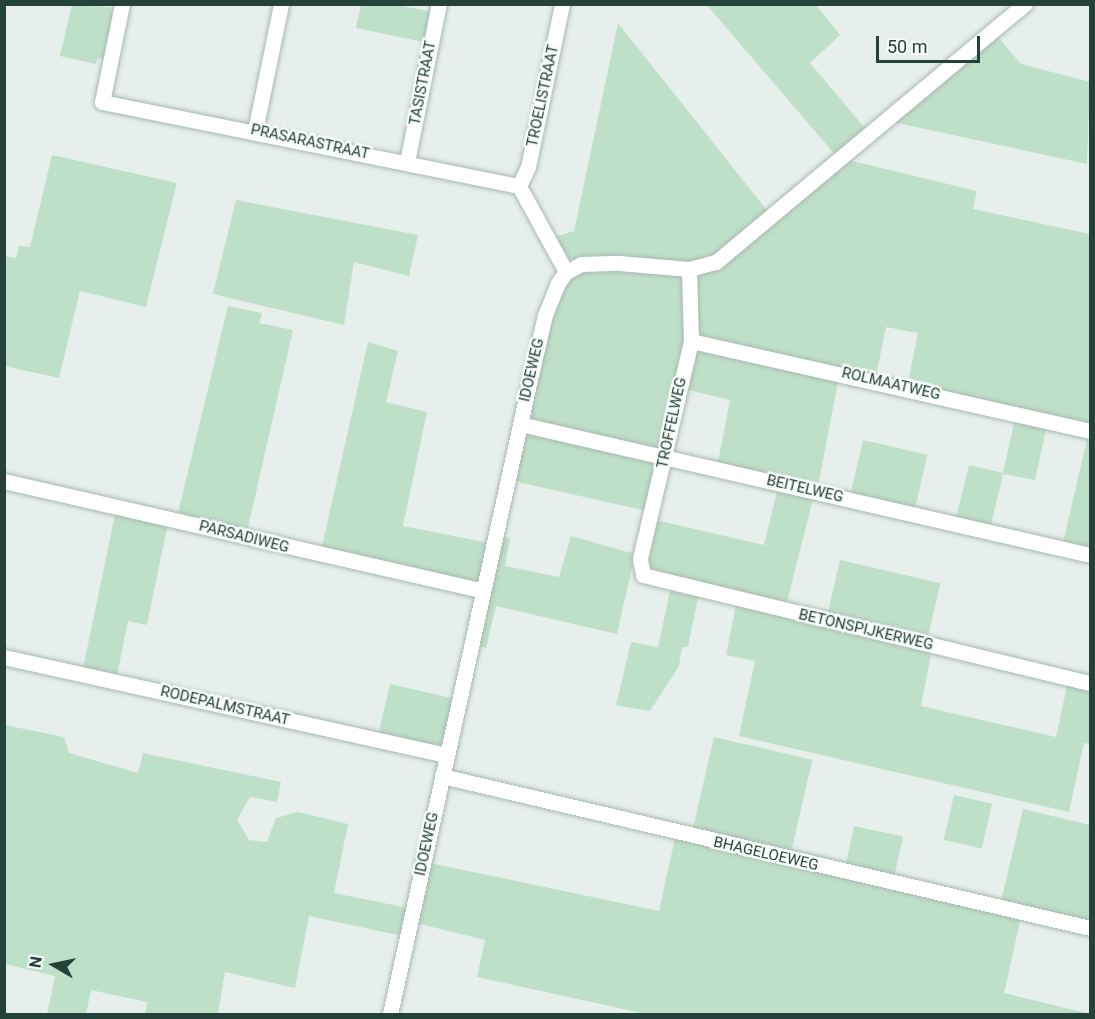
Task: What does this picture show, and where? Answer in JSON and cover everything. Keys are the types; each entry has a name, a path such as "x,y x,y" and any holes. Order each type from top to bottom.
{"street":[{"name":"PRASARASTRAAT","path":"122,4 102,102 255,130 519,186"},
{"path":"255,130 281,4"},
{"name":"TASISTRAAT","path":"406,162 439,4"},
{"name":"TROELISTRAAT","path":"519,186 528,167 562,4"},
{"path":"519,186 566,272 581,264 600,262 689,269 704,267 727,254 1024,4"},
{"name":"TROFFELWEG","path":"643,575 640,559 691,341 689,269"},
{"name":"IDOEWEG","path":"390,1014 520,424 550,298 566,272"},
{"name":"ROLMAATWEG","path":"691,341 1090,431"},
{"name":"BEITELWEG","path":"520,424 1090,555"},
{"name":"PARSADIWEG","path":"4,481 483,591"},
{"name":"BETONSPIJKERWEG","path":"643,575 1090,683"},
{"name":"RODEPALMSTRAAT","path":"4,657 446,755"},
{"name":"BHAGELOEWEG","path":"442,776 1090,928"}],"green space":[{"path":"72,5 110,7 114,20 107,60 98,58 96,64 60,56"},
{"path":"361,5 396,5 434,12 428,43 356,28"},
{"path":"707,5 816,5 840,35 810,63 868,132 837,157"},
{"path":"618,23 769,213 717,255 689,264 572,259 564,254 555,237 574,231"},
{"path":"997,36 1021,64 1090,82 1087,164 893,122"},
{"path":"52,155 177,183 146,307 80,291 59,378 4,366 5,256 16,258 19,246 30,247"},
{"path":"848,160 977,191 973,209 1090,234 1090,425 908,382 918,333 886,327 876,376 699,335 695,272"},
{"path":"236,200 418,235 409,276 354,262 344,325 213,294"},
{"path":"592,267 682,277 689,335 661,444 654,450 531,419 527,413 553,307 569,277"},
{"path":"228,306 262,313 259,323 293,330 247,532 178,513"},
{"path":"368,342 398,351 386,402 427,412 403,526 489,543 481,578 475,583 321,551"},
{"path":"698,345 839,377 818,486 718,462 730,400 684,389"},
{"path":"1015,418 1047,425 1035,480 1003,474 991,525 956,517 969,465 1003,473"},
{"path":"531,431 651,460 655,464 647,511 513,481 524,433"},
{"path":"1088,435 1090,436 1090,550 1063,543"},
{"path":"863,440 927,455 915,509 850,495"},
{"path":"778,487 814,495 786,606 651,571 646,565 655,520 764,545"},
{"path":"116,510 168,523 147,625 128,621 117,675 83,668"},
{"path":"501,534 510,539 505,566 559,577 571,536 635,554 617,634 496,606 486,648 476,645"},
{"path":"840,560 940,583 928,639 827,616"},
{"path":"670,591 698,597 688,647 682,647 679,666 650,711 616,705 631,642 658,647"},
{"path":"736,605 932,649 921,706 1056,737 1068,681 1090,686 1090,744 1084,743 1069,812 739,736 755,661 726,655"},
{"path":"390,684 453,699 441,750 378,736"},
{"path":"5,725 64,737 69,753 138,773 143,753 281,782 277,802 250,797 237,820 249,840 267,842 276,818 298,812 348,824 334,893 408,908 402,936 309,916 295,988 225,972 218,1014 145,1014 147,1002 91,990 86,1014 47,1014 55,976 5,964"},
{"path":"714,737 812,760 790,855 692,832"},
{"path":"954,795 992,804 982,849 944,840"},
{"path":"1023,809 1090,825 1090,923 1001,901"},
{"path":"854,826 903,836 895,876 846,865"},
{"path":"675,838 1021,917 1004,993 1090,1014 646,1014 477,977 485,940 416,923 430,863 659,911"}]}
